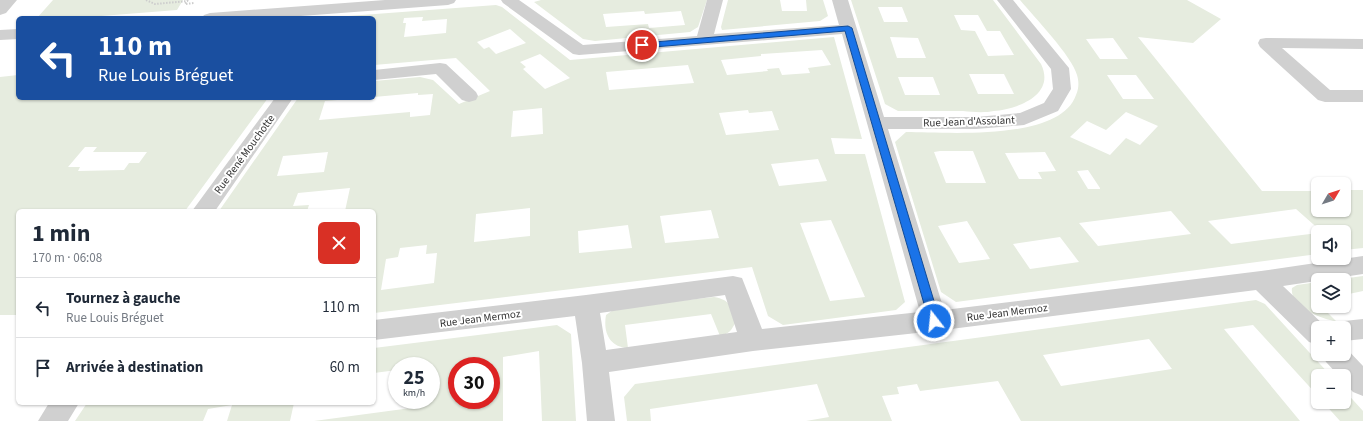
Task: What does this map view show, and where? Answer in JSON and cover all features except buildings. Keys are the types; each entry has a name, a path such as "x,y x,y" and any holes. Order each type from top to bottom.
{"street":[{"path":"0,10 9,0"},
{"path":"221,16 278,6 448,0"},
{"path":"509,0 579,50 704,41 848,28"},
{"path":"704,41 715,0"},
{"path":"840,0 934,321"},
{"name":"Rue Jean d'Assolant","path":"876,123 976,123 1024,119 1050,106 1062,89 1060,68 1005,0"},
{"path":"0,35 16,34"},
{"path":"1363,44 1266,43 1325,96 1363,96"},
{"path":"376,75 440,68 469,96"},
{"name":"Rue René Mouchotte","path":"204,209 283,100"},
{"name":"Rue Jean Mermoz","path":"595,363 753,340 934,321 1261,280 1363,265"},
{"path":"1261,280 1311,328"},
{"name":"Rue Jean Mermoz","path":"376,330 586,305 733,284 753,340"},
{"path":"586,305 595,363 601,421"},
{"path":"1351,331 1363,329"},
{"path":"1342,361 1363,384"},
{"path":"52,421 64,405"}],"path":[{"path":"146,0 155,4 188,0"},
{"path":"188,0 185,4 194,3"}],"shaded area":[{"path":"53,0 183,0 177,10 101,16 39,16"},
{"path":"541,0 707,0 698,27 690,32 595,41 583,39 534,2","holes":["644,11 645,14 681,11 685,25 649,28 648,24 606,27 603,14"]},
{"path":"728,0 780,0 782,11 807,11 806,0 823,0 828,16 820,21 722,30 721,27"},
{"path":"851,0 993,0 1041,64 1044,75 1043,84 1039,92 1023,103 1004,110 990,112 898,111 885,104","holes":["878,7 902,7 908,22 884,22","954,15 978,15 987,31 1000,31 1014,55 988,56 975,31 961,30","890,37 918,38 926,58 897,58","969,74 1004,74 1014,94 978,94","898,77 933,77 940,95 905,95"]},
{"path":"1020,0 1187,0 1221,19 1193,43 1138,37 1262,191 1311,191 1311,217 1351,217 1351,190 1363,190 1363,248 1351,249 1351,225 1314,225 1296,209 1208,221 1231,244 1311,234 1311,255 956,302 941,292 895,142 906,132 973,133 1026,127 1048,121 1066,110 1077,92 1077,75 1068,58","holes":["1113,38 1128,59 1100,59 1086,39","1107,75 1136,75 1154,99 1123,99","1126,112 1158,126 1140,145 1126,138 1110,155 1070,137 1087,121 1106,130","973,151 986,183 946,183 934,152","1045,152 1056,171 1038,172 1042,179 1019,179 1005,153","1088,170 1100,189 1088,189 1077,171","1171,211 1191,234 1098,246 1079,223","967,221 990,259 959,263 938,226","1060,237 1079,262 1030,269 1013,244"]},
{"path":"496,5 502,7 570,60 834,37 862,139 831,138 835,154 865,154 905,302 896,310 783,325 768,316 752,267 376,313 376,209 345,209 350,188 298,193 293,206 309,205 308,209 220,209 297,100 338,100 325,101 319,120 410,112 410,117 430,115 433,94 418,95 418,93 376,97 376,81 420,77 433,80 459,104 490,91 456,58 376,65 376,16 348,16","holes":["423,17 422,21 447,19 446,33 404,37 406,23 403,23 404,18","510,29 526,43 496,54 489,47 484,49 477,42","822,50 831,65 808,68 810,73 782,75 779,68 767,69 768,71 727,75 721,60 761,56 761,54","540,54 570,78 545,89 523,69 526,67 520,62","688,65 694,83 609,90 606,72","542,108 543,134 511,137 513,111","748,110 749,113 772,111 779,130 726,135 719,113","328,152 324,172 277,176 283,156","818,159 827,181 779,186 771,164","530,208 530,236 474,242 476,214","711,210 719,238 665,243 660,216","831,220 865,297 830,301 800,223","628,225 632,248 579,253 578,231","427,245 426,254 437,253 434,283 381,290 386,259 398,257 400,248"]},
{"path":"16,75 16,100 267,100 186,209 16,209 16,315 0,315 0,77","holes":["85,147 97,147 93,152 147,152 139,163 129,163 124,170 78,171 80,167 68,167"]},
{"path":"1363,276 1363,291 1351,294 1351,278"},
{"path":"1311,283 1311,313 1301,306 1292,295 1292,288 1297,285"},
{"path":"714,297 724,300 730,305 736,321 730,331 726,334 720,336 711,314 625,325 628,348 616,345 609,338 607,333 605,321 606,315 616,308"},
{"path":"1256,300 1265,304 1311,354 1311,361 1317,361 1325,369 1311,369 1311,388 1253,325 1224,329 1300,421 1021,421 998,381 920,391 917,384 897,387 899,394 882,396 892,421 806,421 829,417 817,384 650,409 651,421 627,421 624,397 635,384","holes":["1149,339 1172,369 1061,386 1043,355"]},
{"path":"1312,313 1328,313 1336,321 1323,318"},
{"path":"557,325 571,334 576,421 542,421 539,351 503,357 503,421 314,421 404,409 440,409 440,357 388,357 388,371 376,373 376,348"},
{"path":"1351,398 1363,411 1363,421 1340,421 1329,409 1351,409"},
{"path":"86,405 232,405 208,409 203,421 75,421"},
{"path":"232,405 294,405 290,421 227,421"}],"route":[{"path":"642,45 848,28 934,321"}]}
